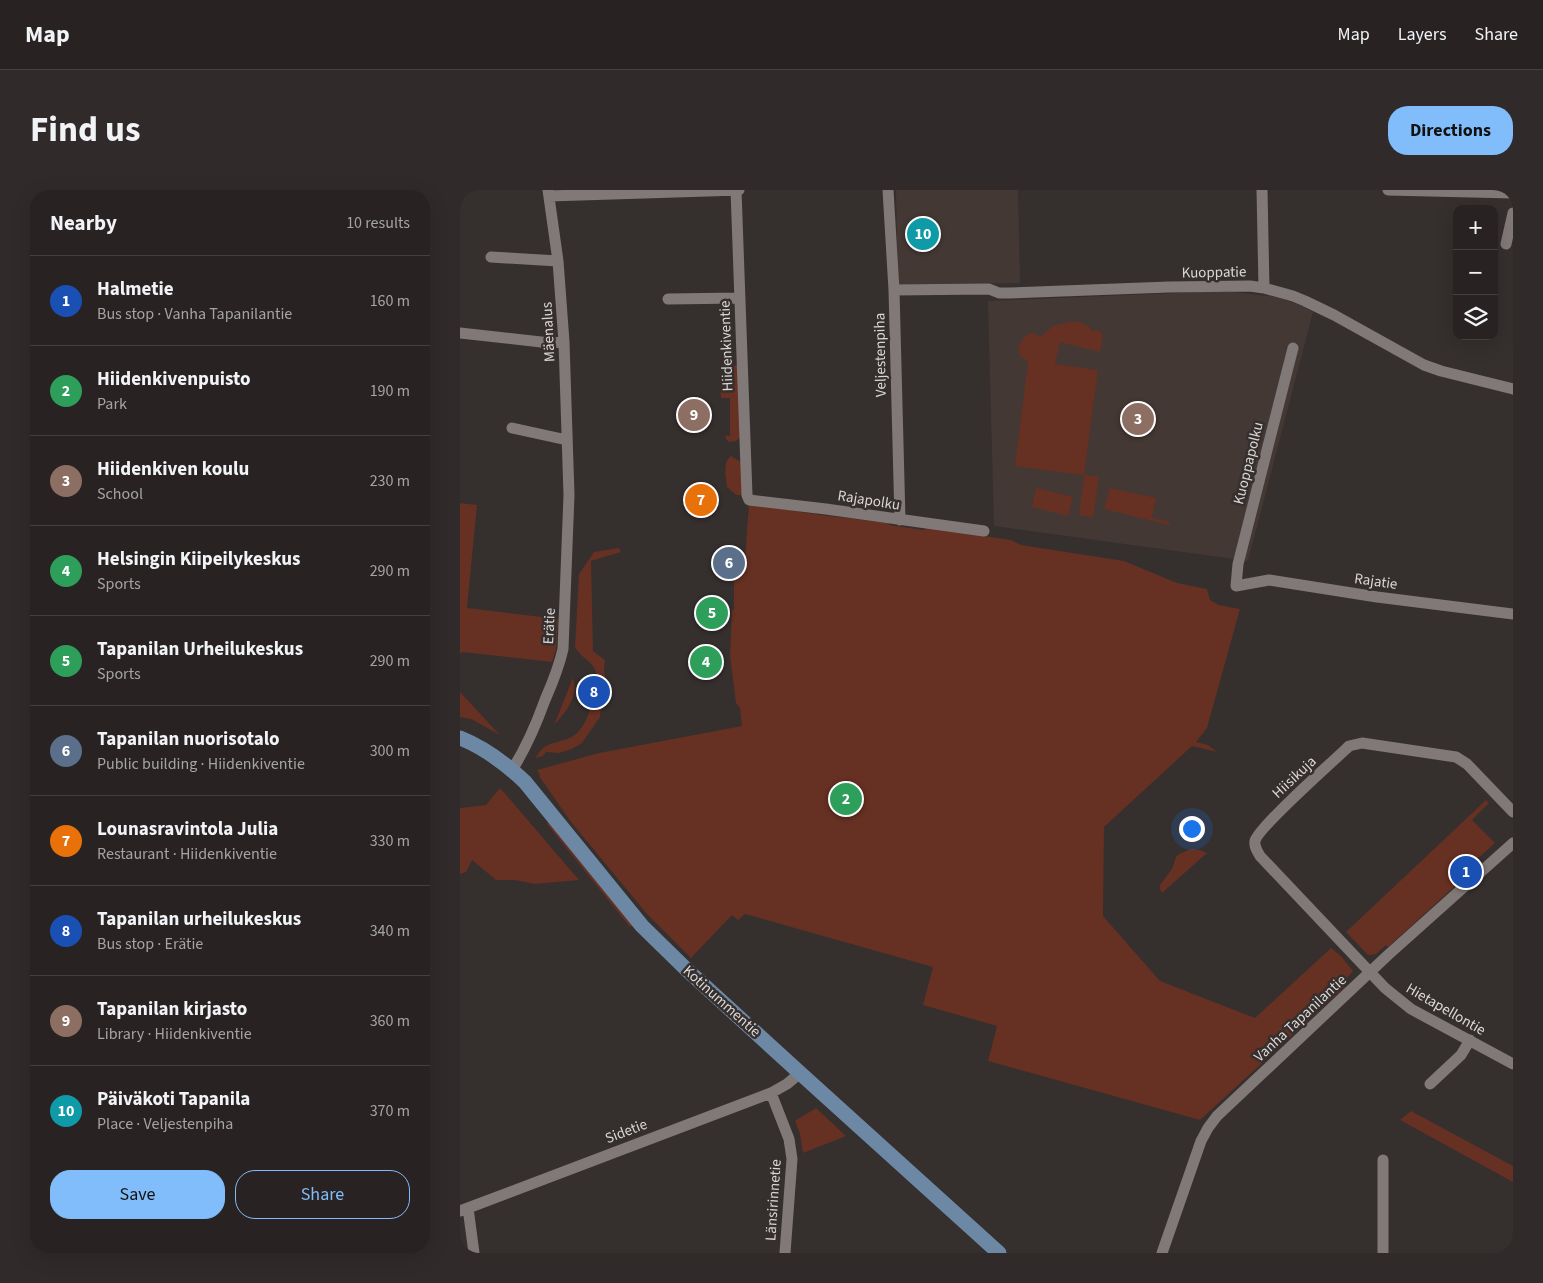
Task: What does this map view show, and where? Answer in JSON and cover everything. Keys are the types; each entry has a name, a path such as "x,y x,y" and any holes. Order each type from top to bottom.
{"main road":[{"name":"Kotinummentie","path":"460,738 490,754 525,782 642,926 686,969 999,1253"}],"street":[{"path":"549,193 737,190"},
{"name":"Hiidenkiventie","path":"737,190 739,298 747,495 749,500"},
{"name":"Veljestenpiha","path":"888,190 894,290 900,520"},
{"path":"1262,190 1264,288"},
{"path":"1388,190 1513,193"},
{"name":"Mäenalus","path":"549,193 558,261 564,342 568,472"},
{"path":"1506,244 1513,213"},
{"path":"491,256 558,261"},
{"name":"Kuoppatie","path":"894,290 989,289 999,293 1010,293 1188,287 1250,286 1264,288 1305,301 1424,365 1513,389"},
{"path":"668,300 739,298"},
{"path":"460,333 550,343 564,342"},
{"name":"Kuoppapolku","path":"1236,586 1237,571 1293,348"},
{"path":"512,428 567,440"},
{"name":"Erätie","path":"512,770 522,755 533,730 560,663 563,649 570,495 568,472"},
{"name":"Rajapolku","path":"749,500 984,531"},
{"name":"Rajatie","path":"1236,586 1269,580 1377,597 1513,614"},
{"name":"Hiisikuja","path":"1369,973 1260,856 1255,842 1258,834 1349,746 1362,743 1456,757 1467,764 1513,812"},
{"name":"Vanha Tapanilantie","path":"1162,1253 1201,1141 1216,1116 1369,973 1513,843"},
{"name":"Hietapellontie","path":"1369,973 1411,1009 1513,1064"},
{"path":"1430,1084 1461,1055 1470,1040"},
{"name":"Sidetie","path":"464,1209 772,1093 800,1073"},
{"name":"Länsirinnetie","path":"772,1093 792,1149 785,1253"},
{"path":"1382,1253 1383,1160"},
{"path":"464,1209 474,1253"}],"shaded area":[{"path":"896,190 1018,190 1020,283 898,286"},
{"path":"1232,292 1276,297 1300,305 1313,312 1248,561 994,526 988,301"},
{"path":"1079,322 1090,327 1091,331 1097,330 1103,334 1100,352 1060,342 1055,364 1098,370 1084,475 1015,466 1028,361 1021,357 1018,348 1024,337 1033,332 1040,337 1053,326"},
{"path":"738,365 740,437 736,441 729,442 725,436 730,436 730,398 721,398 720,383 722,376 730,375 730,370 733,366"},
{"path":"731,456 741,462 743,495 736,495 727,487 725,475 726,462"},
{"path":"1084,475 1099,477 1093,517 1079,515"},
{"path":"1036,488 1073,497 1068,516 1032,507"},
{"path":"1110,488 1156,498 1152,518 1170,522 1169,525 1104,509"},
{"path":"460,503 477,505 467,608 558,619 556,649 552,662 462,652 460,654"},
{"path":"749,504 889,523 889,525 923,530 928,528 1011,540 1021,545 1124,561 1177,583 1207,589 1210,600 1219,605 1240,609 1207,728 1196,742 1208,745 1217,752 1192,746 1104,827 1103,916 1160,981 1255,1018 1331,948 1341,956 1353,971 1342,984 1345,987 1200,1120 988,1061 997,1026 923,1005 933,967 745,914 738,920 732,915 691,958 647,914 571,822 539,776 537,770 599,753 742,726 740,708 736,703 730,655 732,610 734,609 734,570 744,573"},
{"path":"619,548 621,552 591,561 593,651 605,660 606,680 598,680 597,673 592,665 575,647 579,574 594,552"},
{"path":"573,678 573,697 563,715 554,725"},
{"path":"598,684 604,684 600,717 582,743 572,749 559,753 546,752 543,756 536,758 545,747 567,739 578,732 588,716"},
{"path":"460,692 500,735 471,719 460,717"},
{"path":"500,788 579,880 535,884 515,880 496,880 472,860 466,872 460,874 460,808 486,805"},
{"path":"1486,800 1489,803 1472,820 1495,843 1452,882 1455,886 1388,947 1386,945 1376,954 1368,955 1346,932"},
{"path":"549,822 633,925 630,927 547,824"},
{"path":"1191,849 1207,853 1162,893 1160,885 1172,869 1176,857"},
{"path":"816,1108 846,1136 803,1153 800,1134 795,1121"},
{"path":"1411,1111 1513,1166 1513,1182 1400,1120"}],"place":[{"name":"Päiväkoti Tapanila","path":"923,234"},
{"name":"Tapanilan kirjasto","path":"694,415"},
{"name":"Hiidenkiven koulu","path":"1138,419"},
{"name":"Lounasravintola Julia","path":"701,500"},
{"name":"Tapanilan nuorisotalo","path":"729,563"},
{"name":"Tapanilan Urheilukeskus","path":"712,613"},
{"name":"Helsingin Kiipeilykeskus","path":"706,662"},
{"name":"Tapanilan urheilukeskus","path":"594,692"},
{"name":"Hiidenkivenpuisto","path":"846,799"},
{"name":"Halmetie","path":"1466,872"}]}
